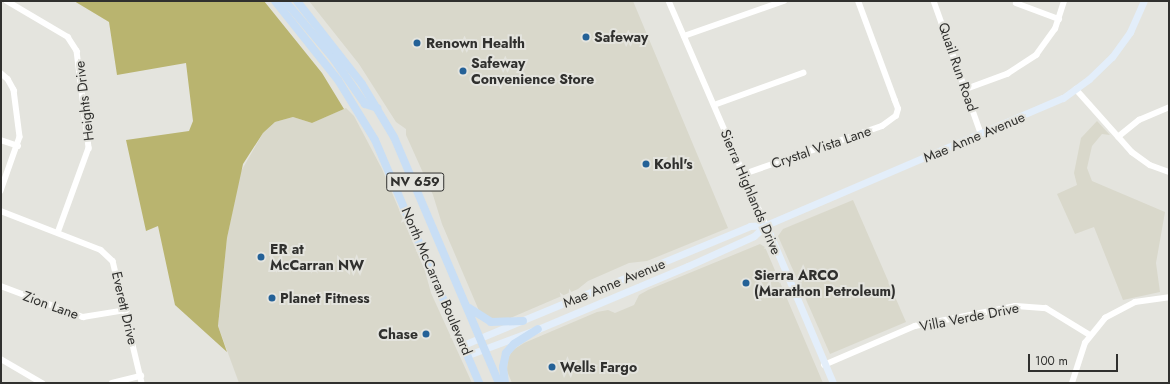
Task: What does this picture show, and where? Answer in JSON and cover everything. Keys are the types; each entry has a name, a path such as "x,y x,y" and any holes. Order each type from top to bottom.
{"main road":[{"name":"North McCarran Boulevard","path":"275,1 327,66 367,125 395,183 479,383"},
{"path":"285,1 333,58 362,100 369,106 377,108"},
{"name":"North McCarran Boulevard","path":"297,1 344,60 377,108 408,165 499,383"},
{"name":"Mae Anne Avenue","path":"468,355 485,350 538,329 694,263 754,236 766,226 1049,105 1076,89 1103,67 1130,32 1144,1"},
{"name":"Mae Anne Avenue","path":"463,345 750,226 766,226"},
{"name":"Sierra Highlands Drive","path":"766,226 824,365 833,383"},
{"path":"460,291 466,305 484,320 499,323 523,320"},
{"path":"505,383 503,367 506,353 514,344 538,329"}],"street":[{"name":"Heights Drive","path":"7,1 68,37 78,51 89,148 58,233"},
{"name":"Sierra Highlands Drive","path":"669,1 766,226"},
{"path":"684,36 770,3 784,1"},
{"name":"Crystal Vista Lane","path":"744,174 882,126 896,116 898,109 858,1"},
{"name":"Quail Run Road","path":"934,1 981,133"},
{"path":"966,89 1007,74 1027,62 1046,43 1060,19 1064,1"},
{"path":"1016,3 1060,19"},
{"path":"1,73 8,79 14,90 19,128 18,146 1,191"},
{"path":"714,105 803,73"},
{"path":"1076,89 1118,137 1141,159 1169,172"},
{"path":"1118,137 1139,120 1169,107"},
{"path":"1,140 18,146"},
{"name":"Everett Drive","path":"1,211 58,233 109,256 116,266 142,383"},
{"name":"Zion Lane","path":"1,286 83,318 126,310"},
{"path":"1072,383 1080,354 1090,335 1104,318 1123,307 1169,297"},
{"name":"Villa Verde Drive","path":"824,365 915,326 1015,306 1046,308 1090,335"},
{"path":"1,359 42,383"},
{"path":"112,383 141,376"}],"shaded area":[{"path":"74,1 264,1 322,73 344,109 312,123 293,117 275,122 263,133 243,164 227,238 218,326 227,352 175,305 158,226 146,231 126,140 189,131 193,121 186,63 117,75 109,22"},
{"path":"309,1 633,1 728,228 647,261 629,263 588,281 578,289 508,319 496,320 480,313 442,224 433,195 406,135 406,129 396,122 359,64"},
{"path":"346,108 354,116 382,169 425,271 431,293 472,383 239,383 218,326 227,238 240,173 263,133 275,122 293,117 312,123"},
{"path":"1097,121 1110,135 1102,134 1092,146 1087,168 1092,181 1165,212 1156,263 1160,292 1123,300 1094,227 1075,234 1057,194 1077,185 1074,173 1081,138"},
{"path":"853,200 906,322 830,354 778,236 783,229"},
{"path":"760,244 765,247 823,383 512,383 507,371 508,358 513,350 524,343 597,312 608,310 615,313 634,305 639,295 648,290"}],"place":[{"name":"Safeway","path":"586,37"},
{"name":"Renown Health","path":"417,43"},
{"name":"Safeway Convenience Store","path":"463,71"},
{"name":"Kohl's","path":"646,164"},
{"name":"ER at McCarran NW","path":"261,257"},
{"name":"Sierra ARCO (Marathon Petroleum)","path":"746,283"},
{"name":"Planet Fitness","path":"272,298"},
{"name":"Chase","path":"426,334"},
{"name":"Wells Fargo","path":"552,367"}]}
